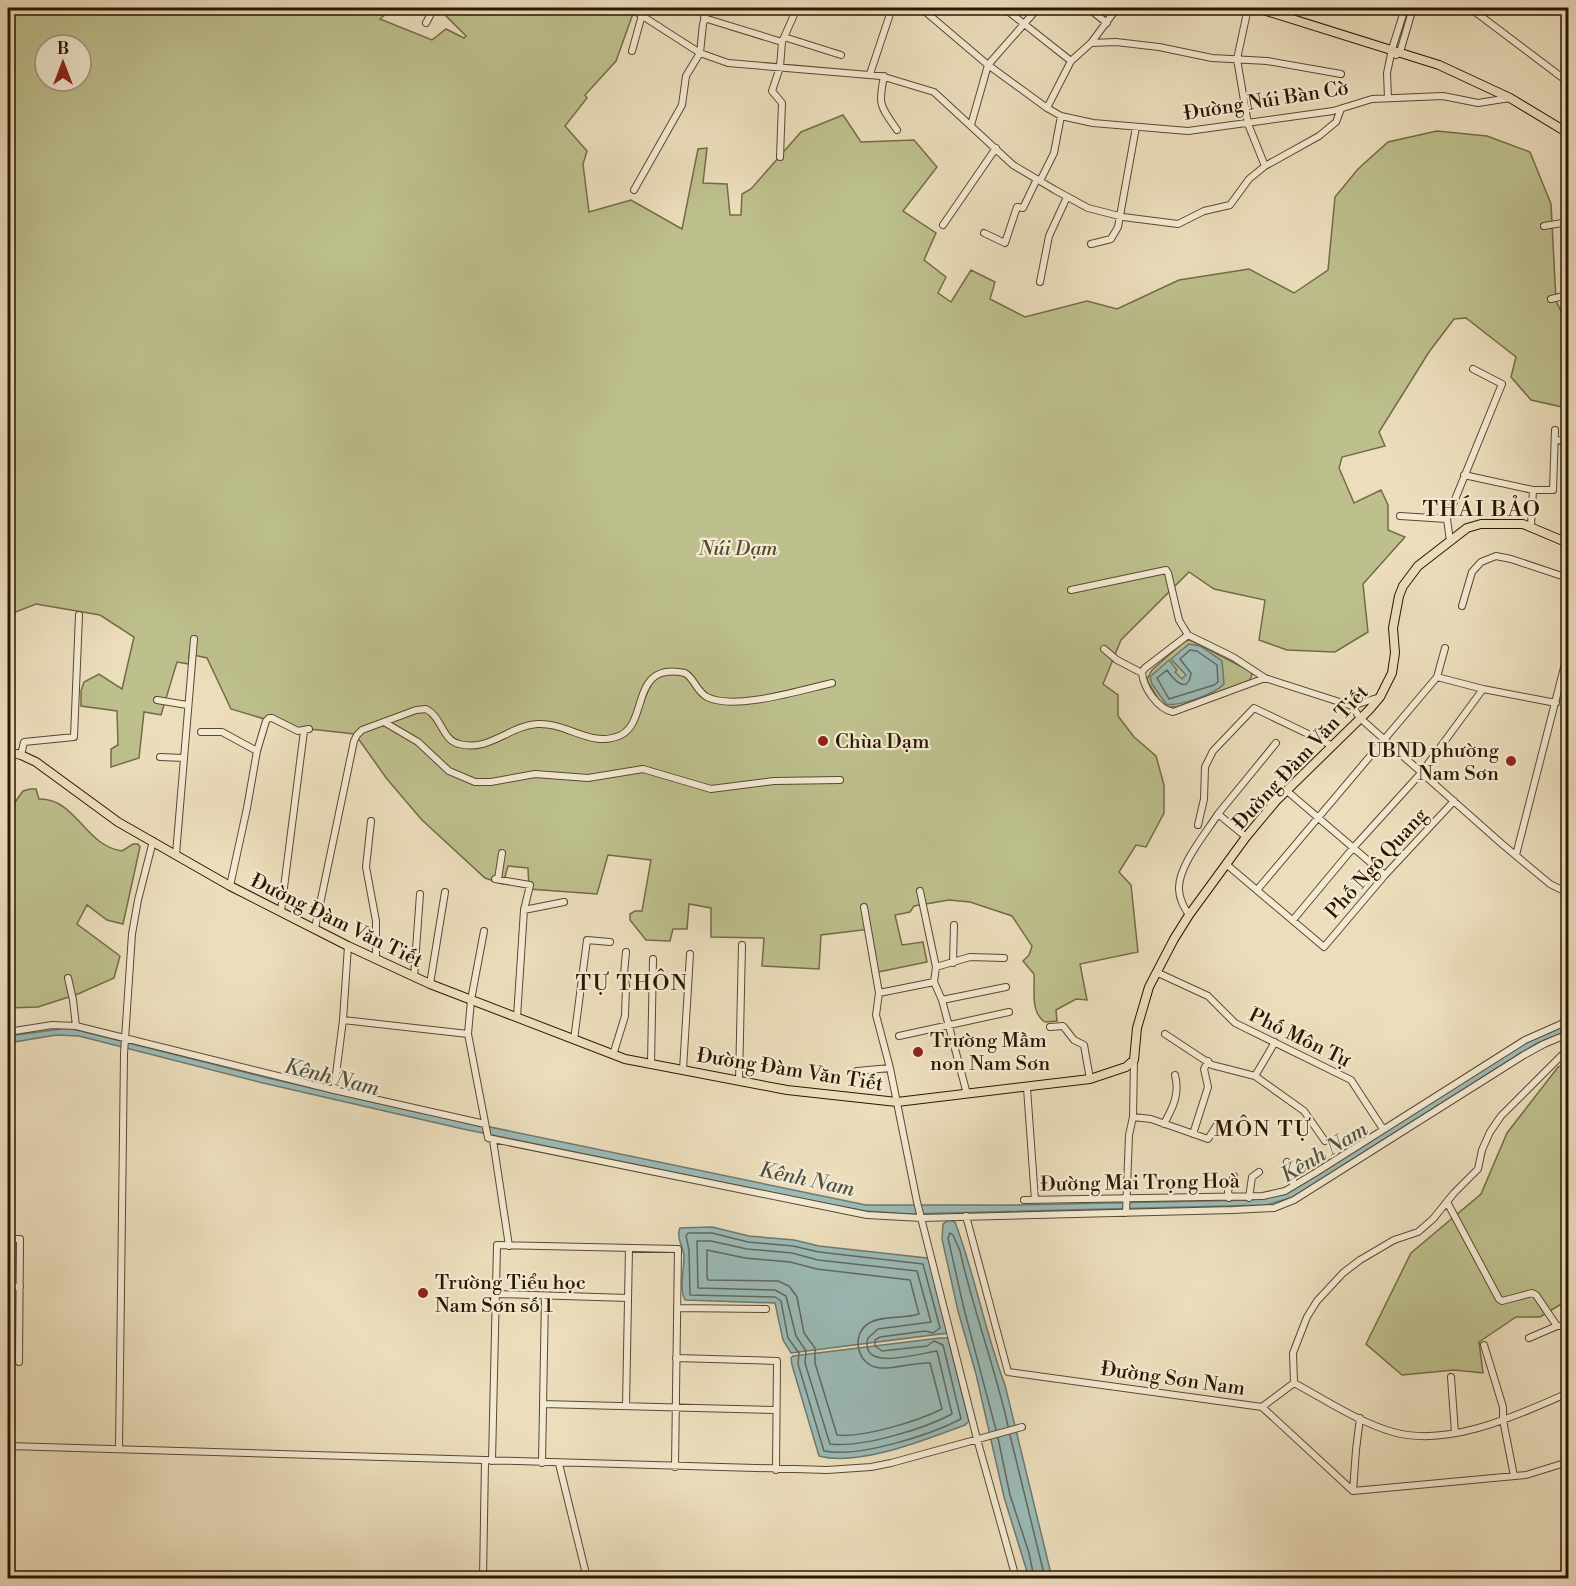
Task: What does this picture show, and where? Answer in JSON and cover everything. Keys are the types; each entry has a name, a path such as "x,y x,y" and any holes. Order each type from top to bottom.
{"main road":[{"path":"1257,8 1439,65 1510,98 1568,134"},
{"name":"Đường Đàm Văn Tiết","path":"8,752 36,762 118,822 230,886 348,946 430,984 613,1055 787,1090 897,1102 1027,1088 1090,1079 1126,1067 1134,1060 1137,1028 1143,1004 1156,972 1189,915 1246,837 1287,791 1380,697 1394,665 1393,628 1399,596 1403,586 1418,566 1467,528 1481,524 1510,523 1531,526 1569,543"}],"street":[{"path":"426,23 434,8"},
{"path":"630,8 700,53 728,63 870,74 884,76 934,92 1013,165 1088,208 1120,216 1178,224 1204,211 1230,205 1249,179 1265,166 1319,136 1336,122 1341,109"},
{"path":"634,190 682,105 686,76 700,53 704,18 708,8"},
{"path":"780,157 782,103 772,91 780,67 783,40 797,8"},
{"path":"870,74 892,8"},
{"path":"1004,8 1071,61"},
{"path":"971,125 988,65 1038,8"},
{"path":"1088,8 1107,23"},
{"path":"1047,108 1071,61 1090,43 1117,8"},
{"path":"1248,8 1237,60 1248,124 1265,166"},
{"path":"1284,16 1287,8"},
{"path":"1396,51 1405,8"},
{"path":"1388,98 1387,73 1390,58 1396,51 1413,8"},
{"path":"1470,8 1569,82"},
{"name":"Đường Núi Bàn Cờ","path":"925,9 988,65 1047,108 1060,116 1093,123 1188,132 1341,109 1372,99 1443,96 1478,103 1510,98"},
{"path":"632,51 642,15"},
{"path":"704,18 840,55"},
{"path":"1090,43 1116,42 1159,47 1212,58 1267,61 1341,74"},
{"path":"884,76 880,92 881,102 897,130"},
{"path":"984,233 1005,243 1017,207 1023,208 1054,153 1060,116"},
{"path":"1091,244 1111,239 1118,227 1136,127"},
{"path":"943,225 996,148"},
{"path":"1040,282 1049,236 1067,196"},
{"path":"1544,226 1569,222"},
{"path":"1551,299 1569,295"},
{"path":"1450,541 1447,519 1502,384 1473,369"},
{"path":"1464,475 1533,490 1552,490 1555,430"},
{"path":"1555,440 1569,441"},
{"path":"1531,526 1533,490"},
{"path":"1400,516 1447,519"},
{"path":"1462,606 1472,572 1481,562 1496,556 1569,578"},
{"path":"1071,590 1162,569 1168,573 1179,620 1188,635 1233,657 1265,678 1352,706 1380,697"},
{"path":"21,755 24,742 74,737 79,615"},
{"path":"1188,635 1144,668 1142,674 1144,682 1158,705 1165,710 1173,712 1265,678"},
{"path":"176,854 194,639"},
{"path":"1257,890 1437,677 1445,648"},
{"path":"1104,649 1117,660 1142,674"},
{"path":"1516,855 1569,652"},
{"path":"315,928 354,741 359,732 416,710 426,709 436,717 451,741 468,746 483,745 522,728 539,724 558,726 587,738 604,739 621,735 632,726 644,690 649,682 664,674 685,673 702,694 728,703 776,696 832,683"},
{"path":"1437,677 1483,689 1556,703"},
{"path":"1226,864 1293,921 1353,848 1422,772 1483,689"},
{"path":"157,700 187,705"},
{"path":"1352,706 1359,718 1516,855 1550,884 1569,893"},
{"path":"1198,825 1204,799 1205,766 1213,751 1254,708 1332,745"},
{"path":"230,886 248,808 257,751 266,721 269,718 298,731 306,730 281,911"},
{"path":"384,722 418,742 449,771 475,782 491,782 535,774 588,778 643,769 711,789 774,781 840,780"},
{"path":"201,732 222,732 257,751"},
{"path":"1189,915 1179,891 1181,873 1218,814 1276,743"},
{"path":"160,757 184,758"},
{"path":"1287,791 1385,875"},
{"name":"Phố Ngô Quang","path":"1293,921 1324,947 1385,875 1454,801"},
{"path":"1218,814 1246,837"},
{"path":"371,821 366,867 376,921 376,960"},
{"path":"119,1449 124,1054 132,934 153,841"},
{"path":"502,853 496,879 530,885 524,910 517,1017"},
{"path":"920,891 936,967 934,982 942,1000 967,1094"},
{"path":"430,984 445,892"},
{"path":"414,977 420,894"},
{"path":"524,910 564,902"},
{"path":"864,908 879,993 876,1015 890,1068 917,1202 1016,1578"},
{"path":"953,963 954,925"},
{"path":"484,931 471,1000 468,1034 509,1246"},
{"path":"574,1040 587,940 610,942"},
{"path":"739,1081 742,945"},
{"path":"334,1090 344,1020 348,946"},
{"path":"613,1055 625,1016 626,952"},
{"path":"683,1070 690,954"},
{"path":"936,967 970,957 1004,958"},
{"path":"651,1064 653,959"},
{"name":"Phố Môn Tự","path":"1156,972 1208,996 1235,1023 1351,1080 1383,1129"},
{"path":"68,978 74,1000 76,1026"},
{"path":"879,993 934,982"},
{"path":"942,1000 1006,987"},
{"path":"899,1036 1010,1012"},
{"path":"344,1020 468,1034"},
{"name":"Đường Mai Trọng Hoà","path":"1024,1200 1270,1196 1293,1186 1525,1040 1569,1021"},
{"path":"8,1032 52,1025 76,1026 334,1090 485,1124"},
{"path":"1050,1027 1063,1026 1074,1040 1084,1045 1090,1079"},
{"path":"1165,1034 1212,1065 1255,1076 1304,1111 1325,1141"},
{"path":"490,1139 856,1214 921,1218 1256,1209 1288,1204 1524,1055 1569,1034"},
{"path":"1255,1076 1275,1042"},
{"path":"1294,1383 1293,1353 1307,1317 1317,1301 1343,1273 1360,1260 1394,1240 1418,1232 1433,1219 1478,1169 1482,1150 1501,1116 1569,1049"},
{"path":"1126,1213 1129,1135 1133,1118 1134,1060"},
{"path":"1193,1134 1208,1087 1204,1069 1208,1062"},
{"path":"857,1071 890,1068"},
{"path":"1164,1124 1177,1095 1176,1075"},
{"path":"1027,1088 1035,1200"},
{"path":"1133,1118 1150,1119 1208,1139 1218,1123"},
{"path":"1287,1162 1293,1166 1293,1186"},
{"path":"1249,1198 1252,1178 1259,1172"},
{"path":"1229,1198 1228,1191 1234,1176"},
{"path":"1447,1202 1499,1299 1506,1301 1532,1293 1536,1295 1557,1326"},
{"name":"Đường Sơn Nam","path":"966,1216 1008,1372 1262,1407 1353,1491"},
{"path":"8,1239 20,1239 19,1362"},
{"path":"483,1578 497,1245 678,1249 675,1467"},
{"path":"626,1406 628,1248"},
{"path":"8,1287 20,1287"},
{"path":"496,1294 628,1298"},
{"path":"542,1463 545,1296"},
{"path":"677,1308 766,1309"},
{"path":"1529,1338 1557,1326 1569,1326"},
{"path":"1484,1346 1503,1407 1503,1420 1514,1476"},
{"path":"676,1358 777,1361 776,1470"},
{"path":"1451,1377 1455,1432"},
{"path":"1262,1407 1294,1383"},
{"path":"1294,1383 1360,1418 1392,1431 1410,1434 1455,1432 1503,1420 1569,1394"},
{"path":"543,1404 776,1410"},
{"path":"1360,1418 1353,1491 1526,1475 1569,1462"},
{"path":"8,1446 559,1464 827,1470 871,1467 1022,1427"},
{"path":"559,1464 587,1578"}],"green space":[{"name":"Núi Dạm","path":"8,8 393,8 380,19 432,40 446,29 464,38 466,36 445,15 452,8 635,8 616,61 585,95 587,98 565,126 587,151 583,164 589,212 631,200 682,229 698,149 707,148 703,183 727,184 730,215 741,215 742,194 751,189 801,132 843,115 861,142 914,140 937,167 903,211 936,233 924,260 946,277 938,293 951,302 971,270 995,282 990,299 1025,317 1087,301 1117,309 1179,280 1249,269 1294,293 1328,270 1335,197 1358,169 1388,142 1437,131 1487,136 1530,152 1551,204 1556,301 1568,325 1567,408 1531,400 1511,377 1516,357 1466,318 1454,319 1429,352 1379,432 1385,446 1342,457 1339,468 1354,503 1381,490 1388,505 1388,530 1405,537 1363,584 1368,632 1335,652 1287,650 1259,640 1265,600 1214,589 1189,572 1121,640 1103,684 1118,695 1118,716 1134,737 1156,756 1164,785 1164,813 1146,847 1136,845 1119,872 1131,885 1138,952 1080,964 1087,1000 1076,999 1056,1010 1057,1021 1045,1022 1037,1013 1034,1001 1034,974 1023,961 1029,955 1032,946 1012,916 970,902 949,900 914,906 910,912 895,915 902,945 923,942 927,962 878,972 870,929 821,935 819,969 762,966 764,938 711,937 711,908 689,904 687,929 673,929 670,941 646,940 630,920 630,914 642,911 651,860 608,855 597,894 529,889 528,868 508,866 503,884 485,878 422,820 387,779 355,734 291,727 231,709 207,658 189,654 189,664 177,662 161,715 144,712 139,758 111,767 111,749 118,745 117,711 81,706 81,691 84,682 99,674 122,689 134,637 100,615 36,604 8,615"},
{"path":"1190,640 1250,671 1252,675 1249,681 1177,707 1165,707 1147,679 1152,670 1185,641"},
{"path":"36,789 39,799 52,801 62,806 99,841 109,847 122,851 133,844 138,844 140,847 123,924 107,920 87,905 77,924 120,956 114,978 78,994 38,1007 8,1008 8,812 23,791"},
{"path":"1568,1063 1568,1300 1540,1317 1516,1317 1479,1342 1483,1373 1454,1370 1402,1375 1366,1344 1411,1253 1481,1194 1507,1133 1558,1067"}],"water":[{"path":"1189,644 1200,646 1222,661 1224,684 1213,692 1196,699 1179,704 1166,704 1152,684 1150,677 1169,660 1177,670 1175,672 1182,679 1186,675 1171,659"},
{"name":"Kênh Nam","path":"1568,1024 1568,1031 1537,1043 1293,1197 1267,1205 909,1214 865,1211 828,1204 463,1129 263,1083 79,1036 56,1035 8,1043 8,1036 69,1028 268,1078 413,1111 866,1205 1015,1205 1251,1200 1285,1194 1534,1038"},
{"path":"949,1220 955,1222 962,1242 1005,1385 1052,1578 1029,1578 1004,1497 942,1239 943,1224"},
{"path":"712,1227 749,1236 927,1258 948,1333 791,1353 783,1340 775,1303 685,1300 682,1285 684,1256 679,1238 680,1228"},
{"path":"948,1338 969,1421 965,1425 873,1455 854,1458 819,1456 792,1365 793,1356"}],"place":[{"name":"Chùa Dạm","path":"823,741"},
{"name":"UBND phường Nam Sơn","path":"1511,761"},
{"name":"Trường Mầm non Nam Sơn","path":"918,1052"},
{"name":"Trường Tiểu học Nam Sơn số 1","path":"423,1293"}],"district":[{"name":"THÁI BẢO","path":"1482,508"},
{"name":"TỰ THÔN","path":"632,982"},
{"name":"MÔN TỰ","path":"1263,1128"}]}
